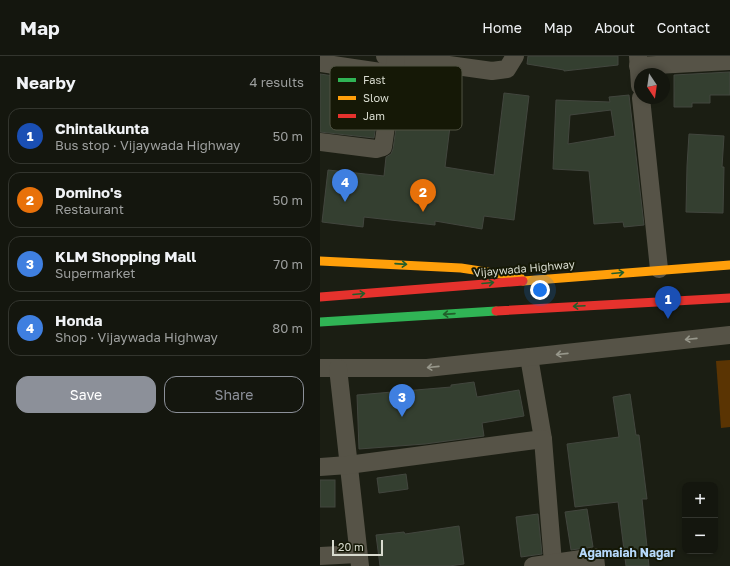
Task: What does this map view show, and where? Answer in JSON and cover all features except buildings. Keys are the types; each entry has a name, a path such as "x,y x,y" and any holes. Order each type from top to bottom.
{"main road":[{"path":"320,261 461,268 534,279"},
{"name":"Vijaywada Highway","path":"320,297 659,269 730,265"},
{"path":"320,322 538,308 730,298"}],"street":[{"path":"462,68 492,71 507,69 515,56"},
{"path":"638,61 730,61"},
{"path":"320,63 391,62 436,66"},
{"path":"642,104 659,269"},
{"path":"320,142 376,149 383,147 385,130"},
{"path":"320,556 359,560 348,465 329,368 427,368 730,335"},
{"path":"529,357 543,439 554,563"},
{"path":"320,467 348,465 543,439"},
{"path":"533,566 595,557 596,566"}],"shaded area":[{"path":"730,360 730,427 721,428 716,361"}],"traffic: fast":[{"path":"320,322 496,311"}],"traffic: slow":[{"path":"320,261 461,268 520,277"},
{"path":"523,281 730,265"}],"traffic: jam":[{"path":"320,297 523,281"},
{"path":"496,311 730,298"}],"place":[{"name":"Honda","path":"345,202"},
{"name":"Domino's","path":"423,212"},
{"name":"Chintalkunta","path":"668,319"},
{"name":"KLM Shopping Mall","path":"402,417"}],"district":[{"name":"Agamaiah Nagar","path":"627,552"}]}
